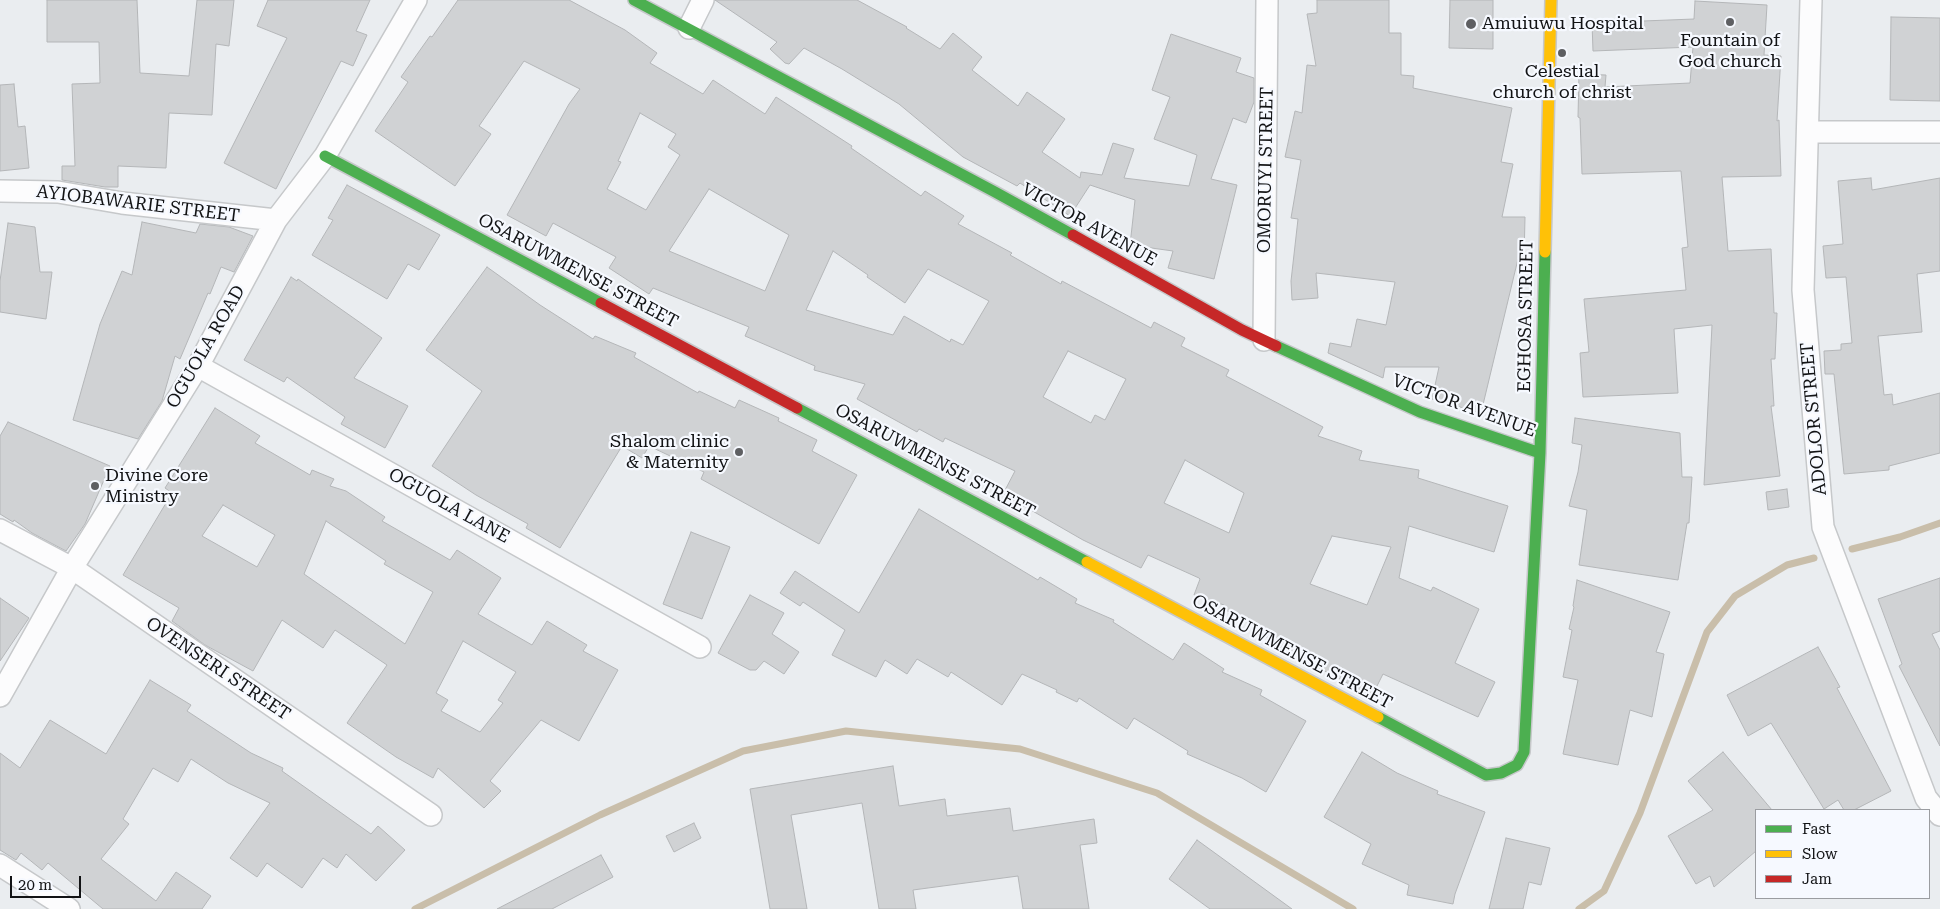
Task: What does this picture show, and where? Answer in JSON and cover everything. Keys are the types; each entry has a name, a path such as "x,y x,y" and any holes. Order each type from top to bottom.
{"street":[{"name":"OGUOLA ROAD","path":"0,696 72,568 198,366 276,220 325,156 416,0"},
{"name":"VICTOR AVENUE","path":"634,0 995,192 1242,330 1420,412 1540,452"},
{"path":"689,28 703,0"},
{"name":"OMORUYI STREET","path":"1264,340 1267,0"},
{"name":"EGHOSA STREET","path":"1524,752 1540,452 1551,0"},
{"name":"ADOLOR STREET","path":"1811,0 1803,290 1823,527 1940,815"},
{"path":"1808,132 1940,132"},
{"name":"OSARUWMENSE STREET","path":"325,156 1486,774 1501,773 1517,765 1524,752"},
{"name":"AYIOBAWARIE STREET","path":"0,192 58,192 122,203 276,220"},
{"name":"OGUOLA LANE","path":"198,366 700,647"},
{"name":"OVENSERI STREET","path":"0,530 72,568 431,815"},
{"path":"0,865 68,909"}],"building":[{"path":"47,0 137,0 140,73 189,76 197,0 234,0 229,46 216,44 212,115 169,113 166,168 118,166 118,187 105,187 62,180 62,166 75,166 72,84 100,83 99,42 47,42"},
{"path":"268,0 370,0 356,31 367,35 353,66 341,61 276,189 224,163 287,38 257,26"},
{"path":"458,0 569,0 625,30 657,53 650,63 703,94 713,80 765,114 776,97 852,146 851,148 921,196 925,191 964,216 958,224 1012,253 1010,255 1061,284 1062,281 1151,328 1154,322 1185,338 1181,346 1229,370 1226,376 1323,427 1318,436 1362,451 1359,460 1419,470 1418,478 1508,506 1494,552 1409,526 1399,578 1431,591 1433,587 1479,609 1455,663 1495,682 1478,717 1383,674 1372,696 1281,648 1243,619 1222,608 1224,605 1194,595 1199,578 1148,555 1141,568 1083,540 1003,494 1015,471 945,438 943,442 919,429 917,432 857,399 865,384 814,370 815,366 745,336 749,327 653,288 649,294 609,268 616,257 553,223 546,236 507,215 569,104 580,89 524,61 479,126 491,134 455,186 375,131 408,82 401,77 430,36 432,37","holes":["640,113 676,134 668,147 680,155 646,210 607,189 621,162 618,161","709,189 789,235 765,291 669,251","833,251 905,303 928,269 989,301 963,345 951,339 950,342 904,316 893,335 806,310","1068,351 1126,379 1105,420 1095,415 1091,423 1043,397","1185,460 1244,493 1229,533 1164,503","1332,536 1391,547 1367,605 1310,584"]},
{"path":"715,0 857,0 907,27 940,49 953,33 982,57 972,70 1018,106 1027,92 1065,119 1042,152 1080,178 1081,172 1102,175 1113,143 1134,149 1124,178 1189,186 1197,155 1154,139 1170,97 1152,90 1171,34 1241,58 1236,72 1254,78 1254,102 1246,123 1233,118 1211,179 1237,185 1214,279 1168,268 1173,251 1130,245 1135,200 1090,185 1070,216 1020,183 1017,186 963,157 899,104 804,48 789,64 785,63 770,49 777,42"},
{"path":"1317,0 1389,0 1389,33 1401,33 1401,75 1414,76 1413,88 1512,108 1501,162 1513,164 1502,217 1525,217 1524,260 1518,259 1481,413 1432,399 1439,367 1385,367 1383,378 1328,353 1330,343 1351,347 1357,319 1386,325 1395,282 1316,273 1318,298 1292,300 1291,281 1298,219 1291,218 1301,160 1285,157 1295,111 1302,113 1307,65 1316,66 1307,14 1317,13"},
{"name":"Amuiuwu Hospital","path":"1450,0 1493,0 1493,49 1449,48"},
{"path":"1695,1 1767,5 1764,55 1781,56 1777,121 1779,120 1781,176 1722,177 1728,251 1771,249 1774,313 1777,313 1775,359 1771,359 1774,406 1771,406 1780,476 1704,485 1712,325 1674,329 1678,393 1583,397 1580,353 1589,352 1584,299 1686,290 1682,248 1688,247 1681,171 1582,174 1580,118 1578,117 1579,74 1606,75 1605,87 1690,83 1693,47 1593,51 1592,23 1694,19"},
{"path":"1891,17 1940,18 1940,101 1890,100"},
{"path":"14,84 18,127 25,126 29,168 0,171 0,85"},
{"path":"1871,178 1872,190 1940,178 1940,271 1917,274 1922,332 1878,336 1884,395 1892,394 1893,405 1940,393 1940,453 1889,466 1889,470 1844,474 1834,374 1825,374 1824,351 1841,350 1841,344 1852,343 1846,277 1826,278 1823,246 1843,244 1838,181"},
{"path":"347,185 440,235 419,270 408,264 387,299 312,255 333,220 328,218"},
{"path":"142,222 196,233 200,224 229,227 253,236 234,272 221,267 180,359 175,356 162,401 138,439 73,420 100,324 122,271 132,275"},
{"path":"8,223 35,227 40,272 52,272 46,319 0,312 0,281"},
{"path":"487,267 540,305 593,339 595,336 636,353 634,357 698,393 699,391 735,408 739,400 779,418 778,421 817,440 812,451 857,475 819,544 701,479 704,472 649,446 642,458 622,446 560,548 526,528 528,524 476,495 432,466 482,391 426,350"},
{"path":"291,277 297,281 298,279 382,338 354,378 408,406 385,448 341,424 345,417 287,377 284,382 244,360"},
{"path":"215,408 260,436 255,443 310,475 312,470 334,479 330,486 346,491 385,517 382,521 450,560 457,550 501,578 478,614 532,645 547,621 587,645 583,651 618,670 579,741 541,720 490,781 501,791 484,808 438,768 433,778 396,757 347,723 387,665 335,630 323,648 282,620 253,671 205,645 172,621 179,608 123,575 172,493 165,488","holes":["223,505 275,535 257,567 202,536","326,521 386,561 384,564 433,592 405,644 304,574","463,641 516,672 498,700 503,703 480,732 441,711 448,700 436,693"]},
{"path":"1575,418 1680,433 1682,477 1692,477 1689,523 1687,523 1678,580 1579,565 1587,510 1569,506 1578,472 1582,445 1572,443"},
{"path":"8,422 110,466 85,524 66,551 32,533 14,520 13,522 0,514 0,436"},
{"path":"1787,489 1789,507 1768,510 1766,492"},
{"path":"919,509 1038,580 1040,577 1077,599 1075,603 1114,620 1113,622 1173,660 1184,643 1224,669 1222,672 1262,690 1260,695 1306,721 1266,792 1242,778 1187,754 1188,751 1134,718 1127,729 1079,698 1077,702 1056,692 1057,690 1022,674 1002,705 951,672 948,677 917,659 907,674 885,660 876,677 832,655 845,630 803,602 800,606 780,593 795,571 859,613"},
{"path":"691,532 730,547 702,619 663,604"},
{"path":"1940,578 1940,631 1932,634 1940,650 1940,746 1899,666 1902,664 1878,599"},
{"path":"1577,580 1670,612 1656,652 1664,654 1652,717 1630,710 1618,765 1563,754 1578,680 1563,677 1572,630 1569,629"},
{"path":"750,595 784,613 772,634 799,652 784,674 764,661 756,670 750,670 718,653"},
{"path":"0,598 29,618 0,661"},
{"path":"1818,647 1840,687 1837,688 1891,791 1856,809 1843,809 1838,800 1824,809 1771,723 1748,736 1727,695"},
{"path":"150,680 191,705 187,711 251,753 283,768 282,771 371,834 378,826 405,850 376,881 346,854 337,868 323,858 302,888 267,863 257,877 230,858 270,803 228,783 191,759 178,782 153,768 123,819 129,824 101,859 156,901 176,872 211,896 202,909 103,909 48,863 42,870 21,853 16,860 0,850 0,753 20,768 50,720 106,754"},
{"path":"1362,752 1397,773 1438,791 1437,794 1485,812 1453,904 1407,895 1409,885 1362,864 1371,844 1324,817"},
{"path":"1723,752 1771,809 1755,809 1755,852 1714,887 1710,876 1696,884 1668,836 1713,810 1688,781"},
{"path":"893,766 899,806 945,799 947,816 1010,808 1013,831 1094,819 1097,843 1080,845 1089,909 1023,909 1018,876 913,890 916,909 879,909 862,803 791,815 807,909 770,909 750,789"},
{"path":"694,823 701,838 674,852 666,836"},
{"path":"1506,838 1550,848 1541,885 1529,882 1523,909 1489,909"},
{"path":"1197,840 1292,909 1210,909 1169,879"},
{"path":"601,855 613,877 552,909 497,909"}],"waterway":[{"path":"1852,549 1900,537 1940,523"},
{"path":"1579,909 1604,891 1640,813 1707,632 1735,596 1787,565 1814,558"},
{"path":"415,909 600,815 743,751 846,731 1020,749 1157,793 1353,909"}],"traffic: fast":[{"path":"634,0 1073,235"},
{"path":"325,156 601,303"},
{"path":"1378,717 1486,775 1501,773 1517,765 1524,752 1540,453 1545,252"},
{"path":"1276,346 1420,412 1540,453"},
{"path":"797,408 1087,562"}],"traffic: slow":[{"path":"1545,252 1551,0"},
{"path":"1087,562 1378,717"}],"traffic: jam":[{"path":"1073,235 1242,330 1276,346"},
{"path":"601,303 797,408"}],"place":[{"name":"Fountain of God church","path":"1730,22"},
{"name":"Amuiuwu Hospital","path":"1471,24"},
{"name":"Celestial church of christ","path":"1562,53"},
{"name":"Shalom clinic & Maternity","path":"739,452"},
{"name":"Divine Core Ministry","path":"95,486"}]}
